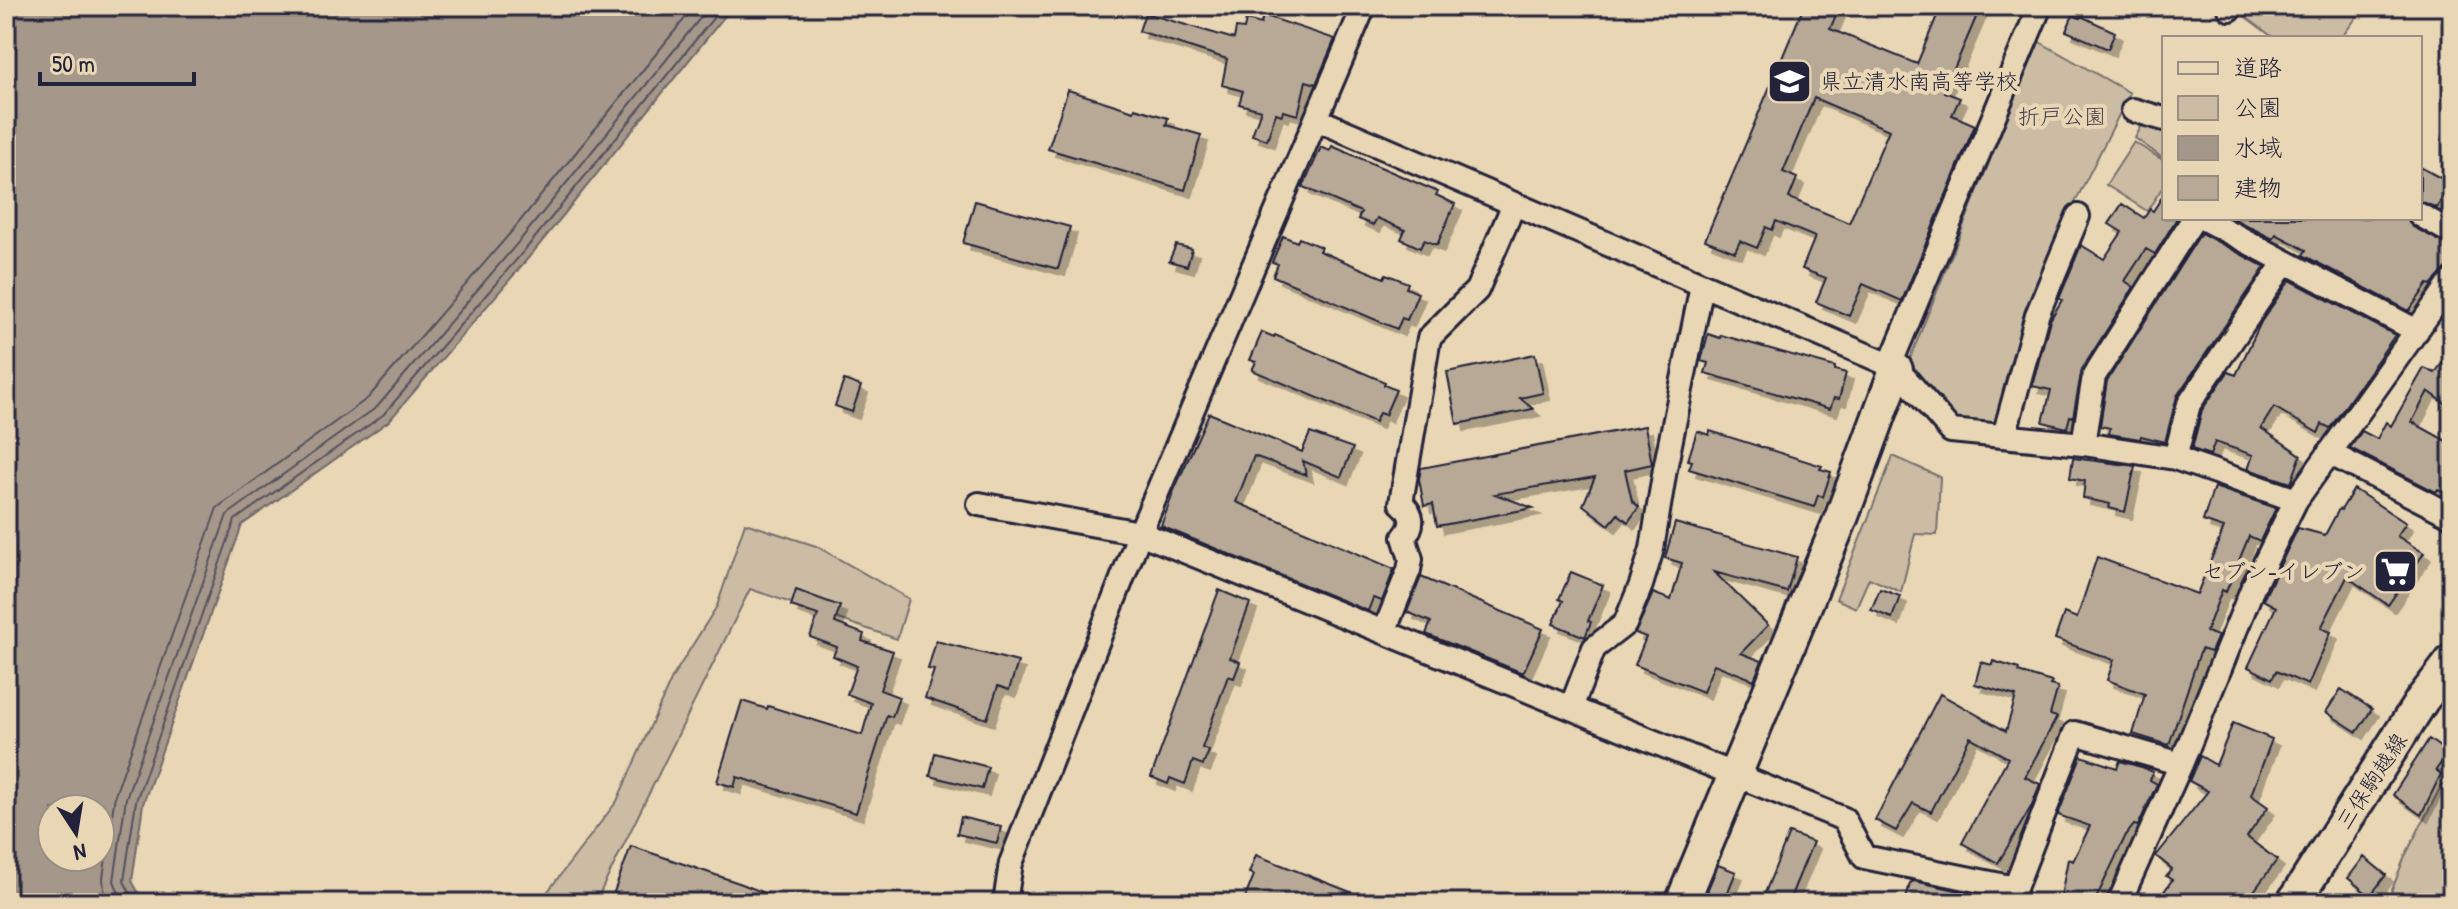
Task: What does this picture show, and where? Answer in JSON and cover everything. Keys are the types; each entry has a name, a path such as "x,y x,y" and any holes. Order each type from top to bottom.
{"street":[{"path":"1005,903 1011,863 1140,533 1364,6"},
{"path":"1682,903 1842,516 1893,368 2040,6"},
{"path":"2133,110 2162,118"},
{"path":"1316,119 1893,368 1951,431 2083,444 2175,458 2296,500"},
{"path":"1384,632 1411,559 1404,537 1410,531 1412,520 1409,509 1401,503 1429,338 1477,290 1514,204"},
{"path":"2004,436 2037,315 2078,216"},
{"path":"2422,216 2452,233"},
{"path":"2083,444 2094,376 2193,220"},
{"path":"2206,220 2417,331"},
{"path":"2175,458 2189,404 2285,262"},
{"path":"2119,903 2181,764 2253,587 2296,500 2452,281"},
{"path":"1571,708 1594,648 1625,624 1641,585 1652,549 1702,285"},
{"path":"2329,453 2452,516"},
{"path":"979,504 1140,533 1844,819 1864,857 2015,888 2075,733 2181,764"},
{"name":"三保駒越線","path":"2293,903 2422,700 2452,661"}],"green space":[{"path":"2243,6 2365,6 2342,36 2271,36 2239,12"},
{"name":"折戸公園","path":"2038,41 2130,93 2048,256 1997,426 1955,419 1909,361"},
{"path":"2146,118 2162,123 2162,158 2135,138"},
{"path":"2134,142 2162,160 2162,188 2147,211 2106,185"},
{"path":"1893,456 1940,477 1937,535 1915,534 1901,592 1869,578 1856,608 1836,599"},
{"path":"745,523 816,546 909,599 897,639 750,589 595,903 539,903 617,801 672,678 717,606"},
{"path":"2452,765 2452,903 2387,903 2405,856"}],"water":[{"path":"6,6 733,6 535,250 389,421 242,525 143,804 132,881 144,903 6,903"}],"building":[{"path":"1804,6 1840,6 1830,29 1917,64 1941,6 1981,6 1944,92 1960,98 1952,115 1975,125 1902,301 1863,284 1849,316 1816,302 1826,278 1802,269 1815,237 1776,221 1772,230 1766,227 1757,248 1740,241 1735,252 1705,240","holes":["1814,98 1889,130 1849,223 1789,198 1797,178 1783,172"]},
{"path":"1145,13 1234,39 1236,28 1244,29 1246,20 1261,24 1263,15 1335,39 1316,84 1306,81 1298,115 1283,111 1282,115 1276,113 1267,140 1252,135 1261,110 1239,104 1243,91 1222,85 1227,59 1139,31"},
{"path":"2073,15 2115,32 2108,49 2066,31"},
{"path":"1068,90 1134,111 1135,108 1168,118 1166,125 1201,135 1185,190 1048,149"},
{"path":"1332,146 1438,192 1436,195 1455,204 1437,245 1424,240 1420,248 1401,239 1405,230 1377,218 1373,225 1358,219 1361,212 1303,187 1321,147 1330,151"},
{"path":"2422,168 2450,183 2437,208 2422,202"},
{"path":"2162,197 2162,220 2176,220 2155,254 2146,249 2125,281 2134,287 2082,369 2073,417 2070,416 2067,428 2043,422 2051,390 2032,386 2050,320 2062,300 2059,299 2081,245 2104,259 2122,232 2109,224 2122,204 2144,218 2150,209 2153,211"},
{"path":"975,201 1070,227 1058,269 963,243"},
{"path":"2236,220 2408,220 2413,227 2452,247 2452,262 2431,285 2428,284 2409,311 2303,255 2306,250 2276,234 2273,239"},
{"path":"2201,233 2265,267 2177,396 2165,442 2141,436 2140,439 2109,434 2110,428 2100,426 2107,381"},
{"path":"1283,236 1297,242 1299,238 1321,247 1319,251 1384,278 1386,274 1408,283 1406,288 1418,293 1407,320 1402,318 1397,329 1273,276 1278,264 1272,262"},
{"path":"1176,245 1192,249 1187,266 1169,261"},
{"path":"2290,280 2395,335 2330,428 2322,424 2318,433 2274,407 2261,428 2301,455 2291,483 2248,469 2253,455 2215,442 2210,455 2192,449 2202,410 2228,372 2236,375 2261,322"},
{"path":"1262,332 1385,382 1384,385 1396,390 1385,415 1379,413 1375,422 1252,370 1256,362 1250,360"},
{"path":"1708,334 1835,367 1835,370 1846,373 1839,399 1834,398 1830,409 1705,373 1708,363 1701,361"},
{"path":"2452,349 2452,408 2428,391 2412,422 2452,444 2452,497 2438,489 2436,492 2350,448 2362,431 2377,439 2386,422 2391,426 2424,368 2435,373"},
{"path":"1535,354 1543,393 1520,398 1533,409 1457,424 1447,372"},
{"path":"844,380 861,386 852,412 835,406"},
{"path":"1209,413 1302,452 1310,433 1353,448 1341,477 1303,461 1306,475 1254,456 1236,502 1394,569 1382,601 1373,598 1368,611 1161,526"},
{"path":"1645,426 1652,464 1625,470 1632,501 1639,507 1628,522 1618,514 1609,525 1583,505 1595,477 1495,494 1533,508 1437,526 1433,504 1424,506 1419,479 1421,468"},
{"path":"1697,431 1709,435 1710,431 1822,466 1820,469 1831,472 1823,497 1818,495 1814,507 1689,469 1692,461 1688,460"},
{"path":"2073,458 2135,466 2125,512 2109,508 2110,504 2083,498 2085,481 2070,478"},
{"path":"2214,487 2276,508 2260,541 2249,536 2226,592 2222,590 2206,632 2218,636 2211,652 2201,649 2169,745 2133,734 2145,694 2107,680 2114,660 2055,639 2064,613 2077,618 2097,557 2197,594 2224,528 2203,521"},
{"path":"2354,489 2406,523 2397,536 2424,553 2388,605 2347,577 2321,628 2331,632 2308,685 2276,671 2272,679 2248,667 2276,607 2263,600 2298,528 2325,535"},
{"path":"1675,523 1797,557 1787,592 1714,572 1768,625 1741,653 1762,661 1754,680 1714,664 1703,692 1635,665 1646,637 1635,633 1653,593 1671,600 1682,563 1665,558"},
{"path":"1571,572 1603,585 1585,637 1553,624 1563,601 1559,599"},
{"path":"1421,577 1543,629 1523,673 1426,634 1431,622 1407,612"},
{"path":"1880,589 1900,596 1892,618 1871,610"},
{"path":"796,590 840,606 835,623 864,634 862,641 893,651 880,690 899,697 892,717 887,715 856,813 737,777 734,787 717,782 742,701 862,735 871,703 847,694 857,666 833,656 837,647 810,637 818,615 791,606"},
{"path":"1219,590 1250,603 1230,658 1240,662 1234,678 1228,676 1202,748 1209,751 1203,765 1193,761 1185,784 1170,778 1168,784 1151,777"},
{"path":"936,641 1018,662 1009,690 998,686 987,719 925,698 934,670 928,669"},
{"path":"1993,661 2052,682 2050,685 2058,687 2050,715 2057,717 2025,777 2040,784 2031,807 1998,863 1962,843 2008,758 1970,737 1931,812 1913,803 1896,831 1875,820 1940,694 2006,731 2016,696 1975,684 1981,662 1992,665"},
{"path":"2341,689 2372,709 2357,732 2326,712"},
{"path":"2233,723 2272,739 2251,795 2268,807 2247,837 2277,860 2245,903 2156,903 2172,880 2166,876 2172,869 2156,856 2208,791 2189,781 2200,756 2216,765"},
{"path":"2429,739 2448,753 2436,770 2441,774 2421,815 2393,795"},
{"path":"935,753 988,767 982,789 930,776"},
{"path":"2081,756 2117,768 2120,761 2141,767 2153,772 2150,780 2157,784 2138,826 2134,825 2126,835 2094,903 2060,901 2068,859 2073,861 2090,826 2058,815"},
{"path":"961,817 1001,827 997,843 957,834"},
{"path":"1789,833 1813,842 1788,903 1761,903"},
{"path":"631,846 742,884 789,903 610,903"},
{"path":"1256,855 1376,903 1243,903 1254,875 1249,873"},
{"path":"2364,857 2386,875 2370,896 2348,878"},
{"path":"1718,865 1736,872 1725,899 1707,891"},
{"path":"1914,881 1993,900 1992,903 1905,903 1910,883"}],"place":[{"name":"県立清水南高等学校","path":"1789,81"},
{"name":"セブン-イレブン","path":"2396,571"}]}
